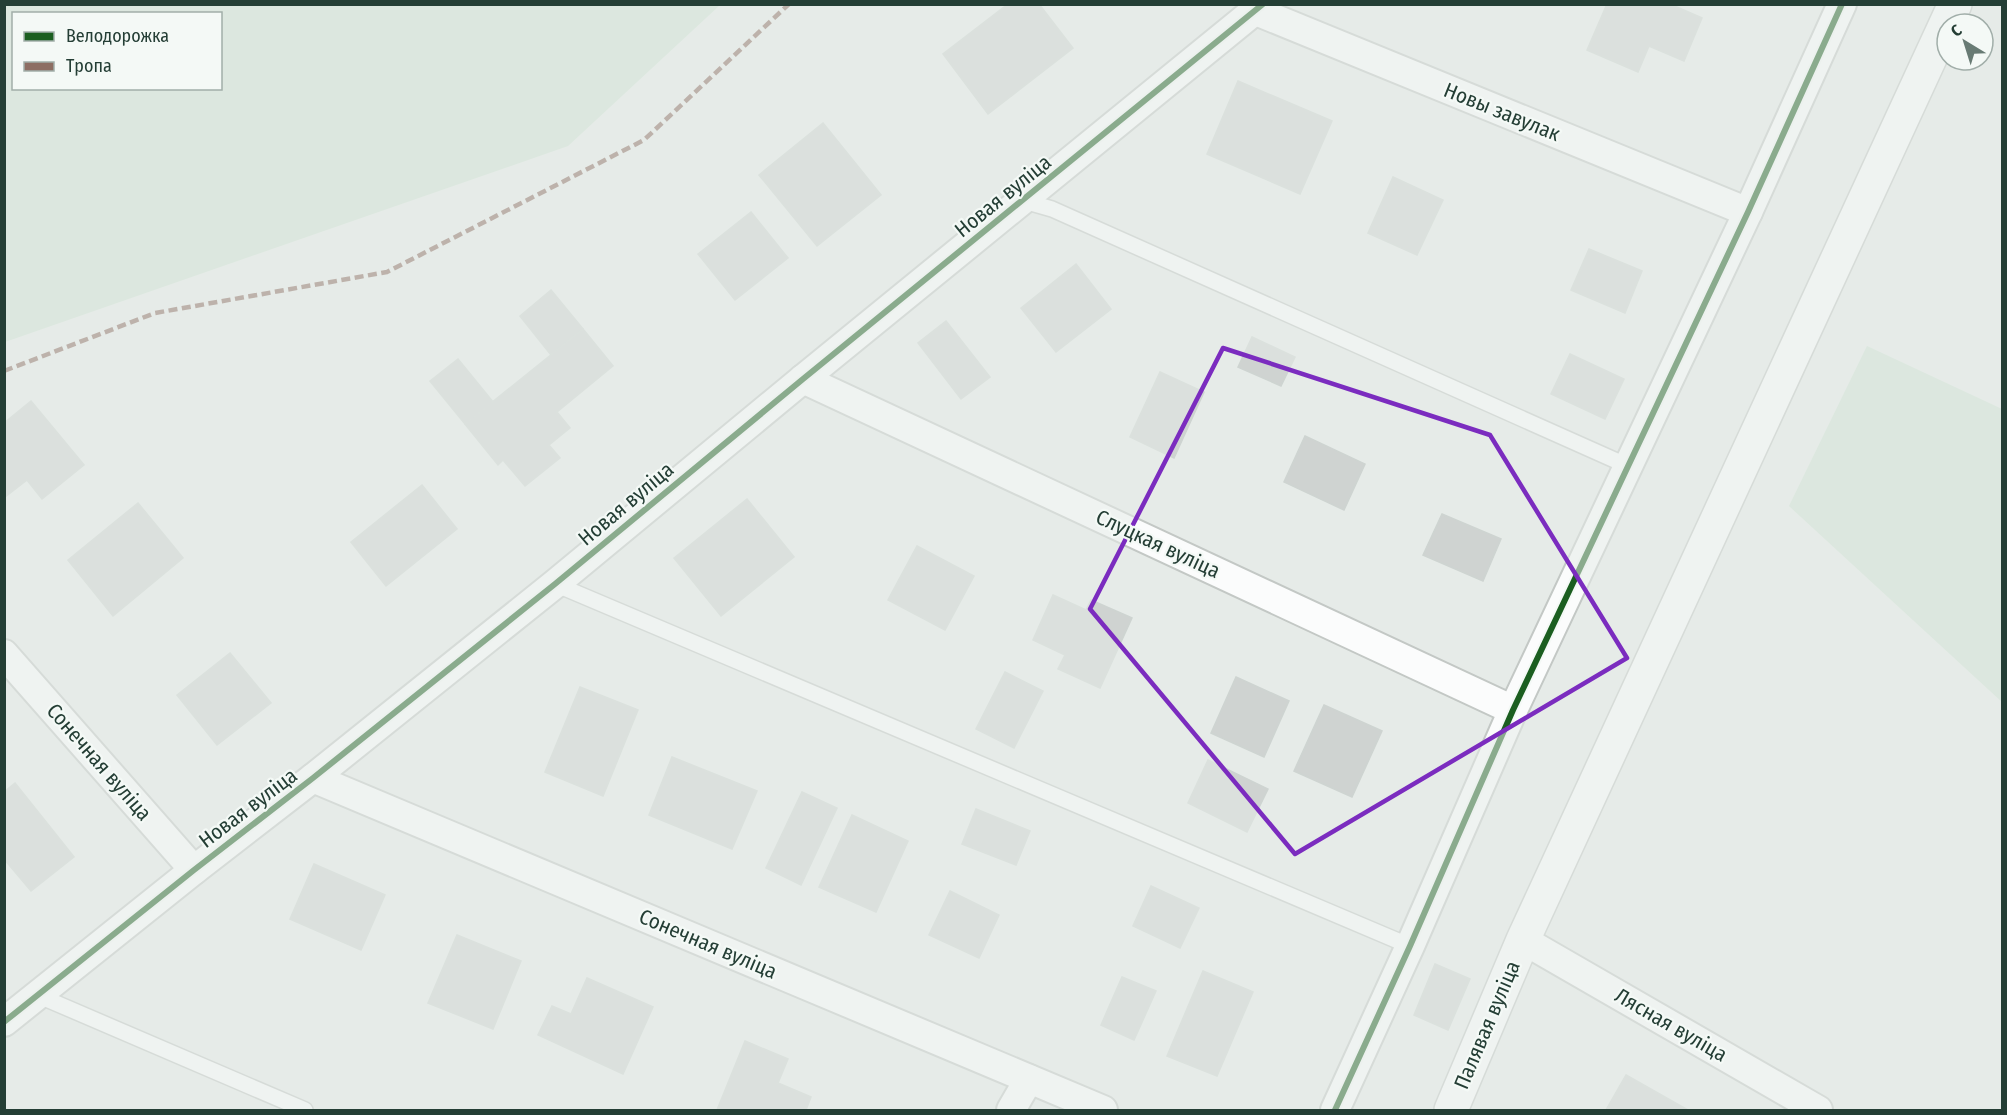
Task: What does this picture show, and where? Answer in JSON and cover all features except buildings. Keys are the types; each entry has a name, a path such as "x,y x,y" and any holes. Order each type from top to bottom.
{"street":[{"path":"1335,1110 1410,946 1513,710 1748,212 1842,4"},
{"name":"Палявая вуліца","path":"1451,1110 1523,940 1956,4"},
{"name":"Новы завулак","path":"1260,8 1748,212"},
{"name":"Новая вуліца","path":"4,1022 555,584 802,379 1260,8"},
{"name":"Слуцкая вуліца","path":"802,379 1513,710"},
{"name":"Сонечная вуліца","path":"4,654 194,870"},
{"name":"Сонечная вуліца","path":"313,778 1103,1110"},
{"name":"Лясная вуліца","path":"1523,940 1818,1110"},
{"path":"1011,1110 1029,1080"}],"lane":[{"path":"1024,201 1052,209 1628,466"},
{"path":"555,584 1410,946"},
{"path":"37,995 305,1110"}],"highlighted area":[{"path":"1223,348 1490,435 1627,658 1295,854 1090,609"}],"green space":[{"path":"5,4 720,5 568,146 5,342"},
{"path":"1867,346 2002,409 2002,702 1789,506"}],"marked path":[{"path":"4,371 155,313 387,272 644,140 789,4"}],"cycle path":[{"path":"4,1022 555,584 1263,4"},
{"path":"1335,1110 1410,946 1513,710 1748,212 1842,4"}]}
